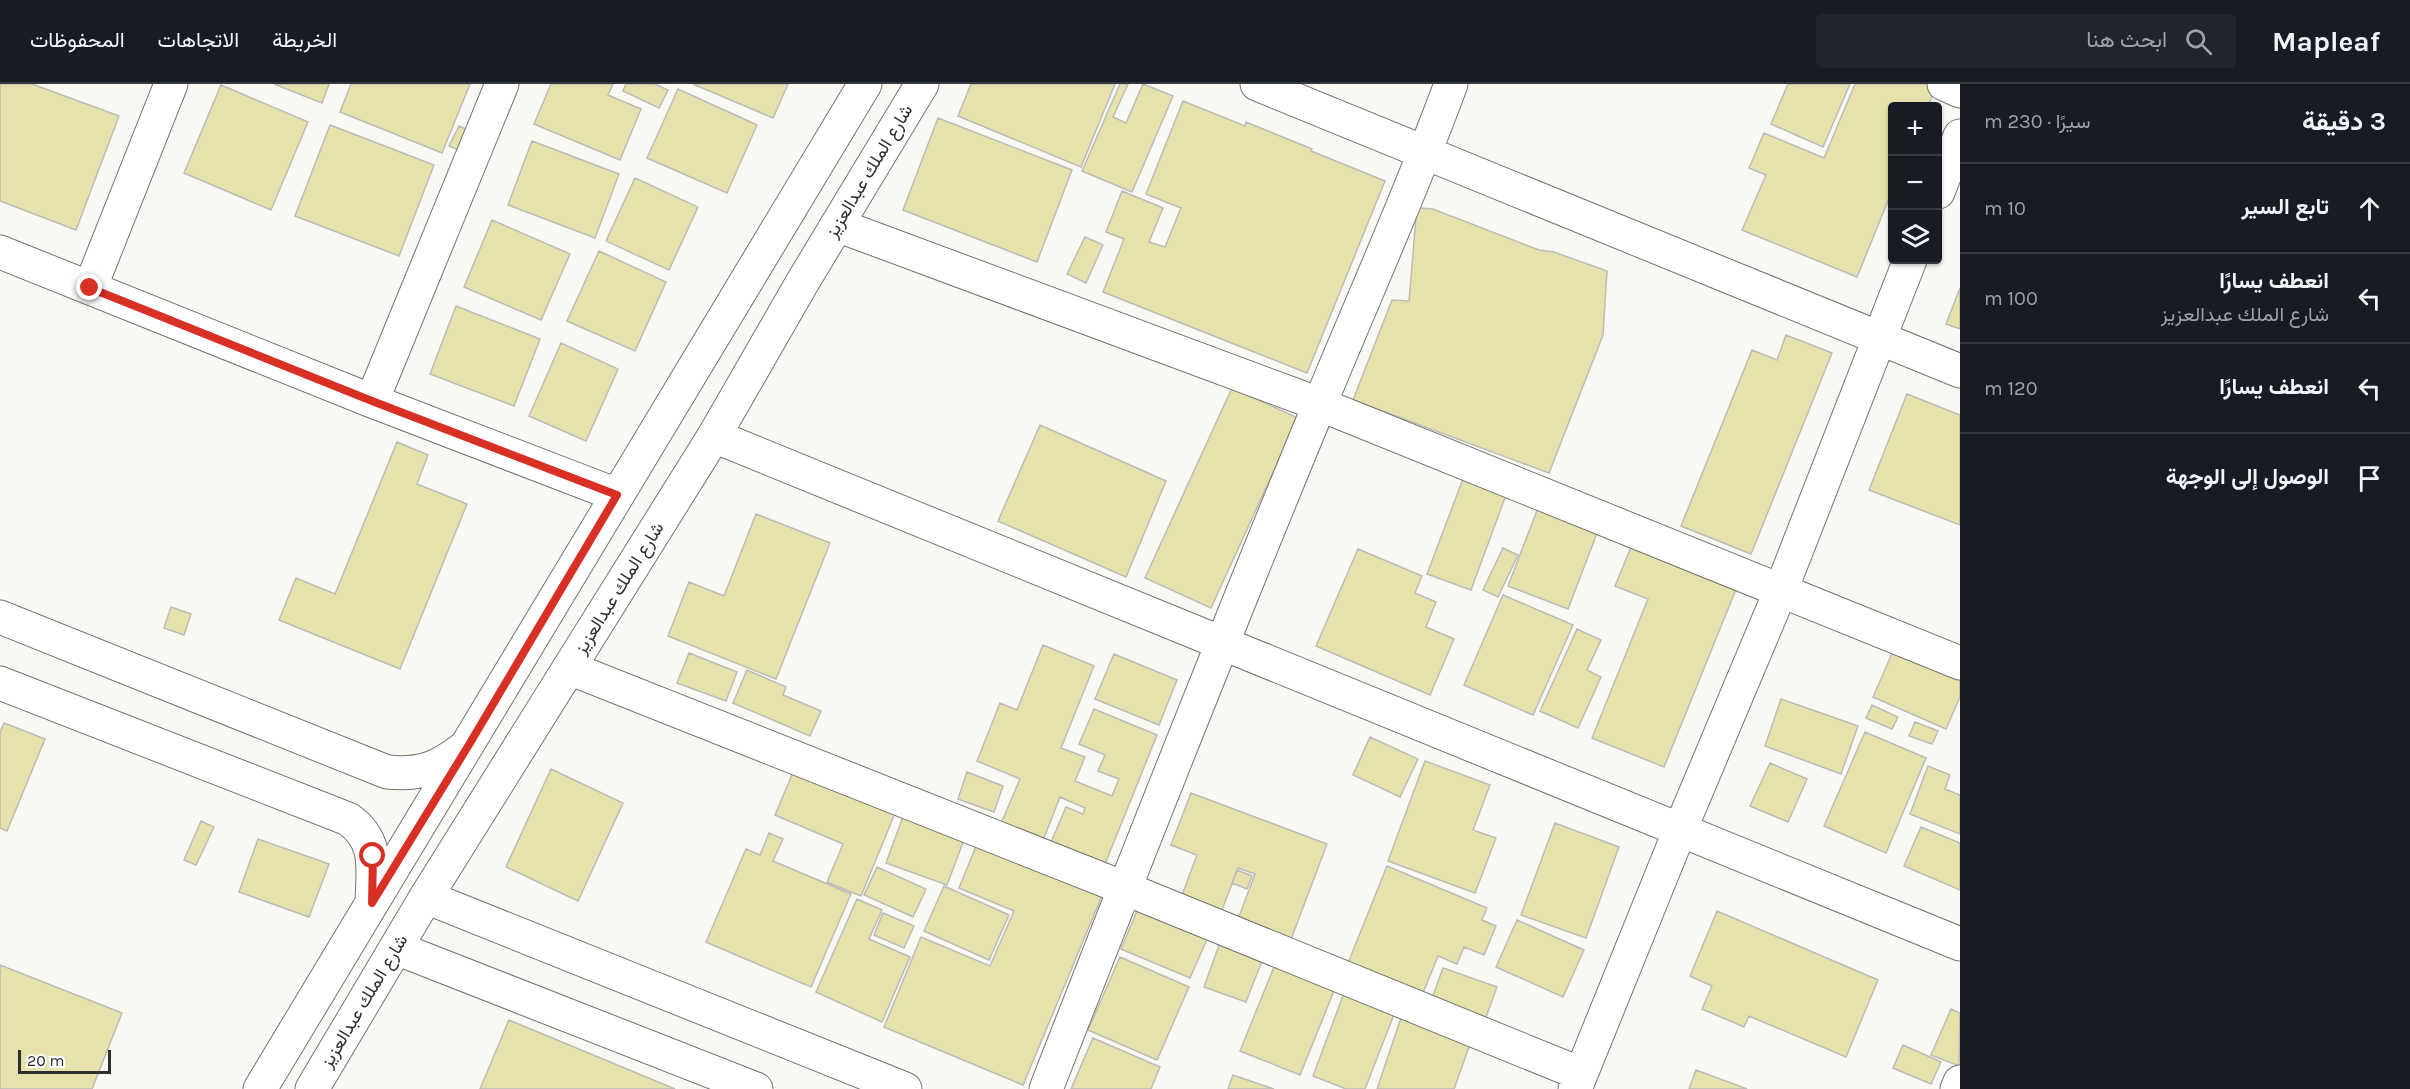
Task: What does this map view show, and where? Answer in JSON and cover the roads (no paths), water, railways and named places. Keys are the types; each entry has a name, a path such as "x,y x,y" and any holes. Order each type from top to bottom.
{"street":[{"path":"90,288 171,84"},
{"path":"372,401 502,84"},
{"path":"260,1089 865,84"},
{"name":"شارع الملك عبدالعزيز","path":"312,1089 426,897 714,436 922,84"},
{"path":"1257,84 1960,371"},
{"path":"1046,1089 1124,888 1319,404 1426,153 1451,84"},
{"path":"1944,84 1960,91"},
{"path":"1942,182 1960,136"},
{"path":"837,225 1319,404 1960,663"},
{"path":"0,252 372,401 617,495"},
{"path":"569,668 1124,888 1578,1081 1781,590 1908,264"},
{"path":"714,436 1960,944"},
{"path":"0,616 387,772 409,774 427,770 446,762 470,743"},
{"path":"0,683 348,819 359,827 368,840 373,856 372,903"},
{"path":"426,897 905,1089"},
{"path":"396,948 756,1089"},
{"path":"1957,1089 1960,1082"}]}
